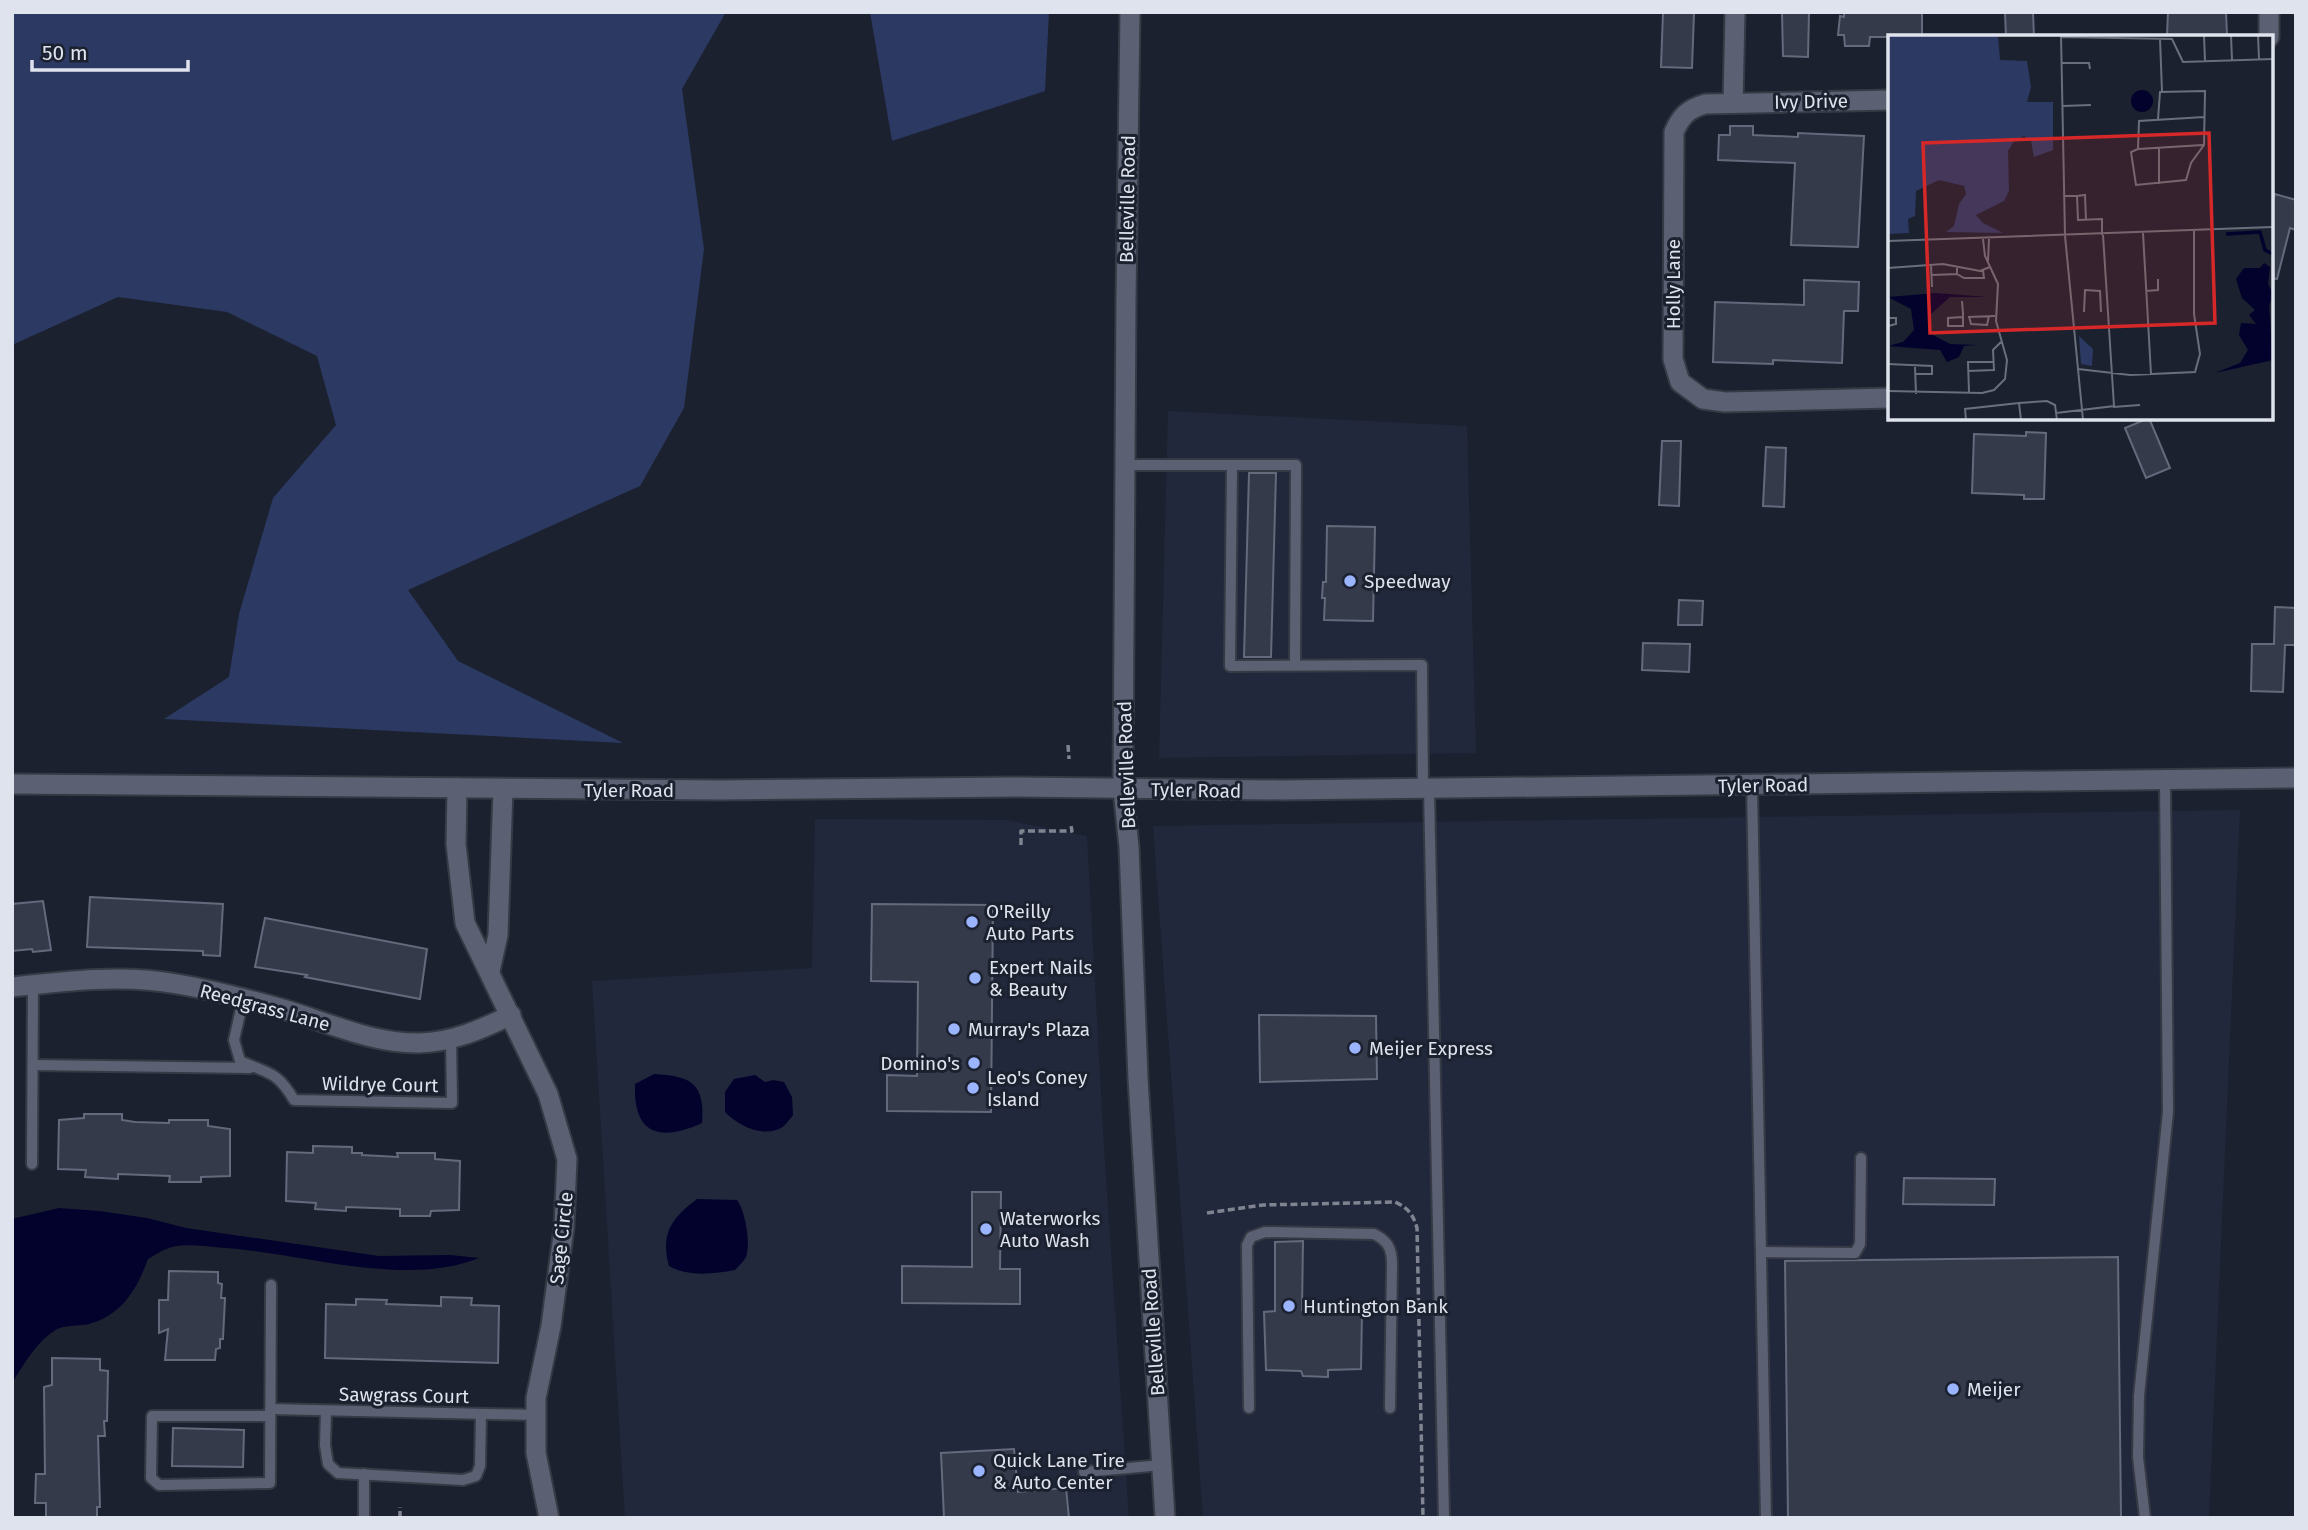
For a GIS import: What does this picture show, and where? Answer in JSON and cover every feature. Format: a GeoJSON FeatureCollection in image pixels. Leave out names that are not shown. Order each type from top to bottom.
{"type":"FeatureCollection","features":[{"type":"Feature","properties":{"kind":"street","name":"Belleville Road"},"geometry":{"type":"LineString","coordinates":[[1130,12],[1123,789],[1129,846],[1138,1079],[1165,1518]]}},
{"type":"Feature","properties":{"kind":"street"},"geometry":{"type":"LineString","coordinates":[[1733,103],[1735,12]]}},
{"type":"Feature","properties":{"kind":"street"},"geometry":{"type":"LineString","coordinates":[[2269,12],[2269,35]]}},
{"type":"Feature","properties":{"kind":"street","name":"Ivy Drive"},"geometry":{"type":"LineString","coordinates":[[1733,103],[1888,100]]}},
{"type":"Feature","properties":{"kind":"street","name":"Holly Lane"},"geometry":{"type":"LineString","coordinates":[[1733,103],[1693,107],[1680,118],[1674,132],[1672,359],[1680,382],[1703,399],[1726,402],[1888,398]]}},
{"type":"Feature","properties":{"kind":"street","name":"Tyler Road"},"geometry":{"type":"LineString","coordinates":[[12,784],[503,789],[1426,789],[2296,778]]}},
{"type":"Feature","properties":{"kind":"street","name":"Sage Circle"},"geometry":{"type":"LineString","coordinates":[[457,788],[457,844],[465,923],[548,1094],[567,1159],[564,1228],[551,1326],[536,1398],[536,1454],[549,1518]]}},
{"type":"Feature","properties":{"kind":"street"},"geometry":{"type":"LineString","coordinates":[[490,971],[498,935],[503,789]]}},
{"type":"Feature","properties":{"kind":"street","name":"Reedgrass Lane"},"geometry":{"type":"LineString","coordinates":[[12,987],[131,979],[176,983],[390,1040],[421,1043],[451,1038],[486,1027],[511,1015]]}},
{"type":"Feature","properties":{"kind":"lane"},"geometry":{"type":"LineString","coordinates":[[1125,465],[1296,465],[1295,665]]}},
{"type":"Feature","properties":{"kind":"lane"},"geometry":{"type":"LineString","coordinates":[[1232,465],[1230,666],[1422,665],[1444,1518]]}},
{"type":"Feature","properties":{"kind":"lane"},"geometry":{"type":"LineString","coordinates":[[2145,1518],[2138,1457],[2139,1396],[2168,1112],[2165,780]]}},
{"type":"Feature","properties":{"kind":"lane"},"geometry":{"type":"LineString","coordinates":[[1752,786],[1766,1518]]}},
{"type":"Feature","properties":{"kind":"lane"},"geometry":{"type":"LineString","coordinates":[[32,1164],[33,985]]}},
{"type":"Feature","properties":{"kind":"lane","name":"Wildrye Court"},"geometry":{"type":"LineString","coordinates":[[243,1000],[234,1040],[240,1061],[276,1075],[294,1100],[452,1103],[451,1038]]}},
{"type":"Feature","properties":{"kind":"lane"},"geometry":{"type":"LineString","coordinates":[[33,1065],[256,1068]]}},
{"type":"Feature","properties":{"kind":"lane"},"geometry":{"type":"LineString","coordinates":[[1761,1252],[1855,1254],[1860,1244],[1861,1158]]}},
{"type":"Feature","properties":{"kind":"lane"},"geometry":{"type":"LineString","coordinates":[[1249,1408],[1247,1245],[1251,1237],[1265,1232],[1374,1234],[1392,1250],[1390,1408]]}},
{"type":"Feature","properties":{"kind":"lane","name":"Sawgrass Court"},"geometry":{"type":"LineString","coordinates":[[271,1285],[270,1413],[270,1483],[159,1485],[151,1478],[152,1416],[270,1413],[326,1410],[536,1415]]}},
{"type":"Feature","properties":{"kind":"lane","name":"Sawgrass Court"},"geometry":{"type":"LineString","coordinates":[[326,1410],[325,1445],[328,1464],[338,1473],[463,1480],[476,1476],[480,1466],[481,1414]]}},
{"type":"Feature","properties":{"kind":"lane"},"geometry":{"type":"LineString","coordinates":[[1084,1472],[1162,1465]]}},
{"type":"Feature","properties":{"kind":"lane"},"geometry":{"type":"LineString","coordinates":[[364,1474],[365,1518]]}},
{"type":"Feature","properties":{"kind":"path"},"geometry":{"type":"LineString","coordinates":[[1068,745],[1069,760]]}},
{"type":"Feature","properties":{"kind":"path"},"geometry":{"type":"LineString","coordinates":[[1021,845],[1021,831],[1072,831],[1072,826]]}},
{"type":"Feature","properties":{"kind":"path"},"geometry":{"type":"LineString","coordinates":[[400,1507],[400,1518]]}},
{"type":"Feature","properties":{"kind":"shaded area"},"geometry":{"type":"Polygon","coordinates":[[[12,12],[726,12],[682,89],[704,249],[684,408],[640,486],[408,590],[458,661],[623,743],[164,719],[229,677],[239,614],[273,498],[336,425],[317,356],[227,312],[118,297],[12,345],[12,12]]]}},
{"type":"Feature","properties":{"kind":"shaded area"},"geometry":{"type":"Polygon","coordinates":[[[870,12],[1049,12],[1045,91],[892,141],[870,12]]]}},
{"type":"Feature","properties":{"kind":"shaded area"},"geometry":{"type":"Polygon","coordinates":[[[1168,411],[1467,426],[1476,753],[1159,758],[1168,411]]]}},
{"type":"Feature","properties":{"kind":"shaded area"},"geometry":{"type":"Polygon","coordinates":[[[2240,810],[2209,1518],[1203,1518],[1153,826],[2240,810]]]}},
{"type":"Feature","properties":{"kind":"shaded area"},"geometry":{"type":"Polygon","coordinates":[[[815,819],[1006,820],[1087,836],[1104,1148],[1129,1518],[625,1518],[592,981],[812,968],[815,819]]]}},
{"type":"Feature","properties":{"kind":"shaded area"},"geometry":{"type":"Polygon","coordinates":[[[654,1074],[678,1077],[693,1084],[701,1099],[702,1123],[674,1132],[652,1130],[644,1124],[636,1101],[635,1084],[654,1074]]]}},
{"type":"Feature","properties":{"kind":"shaded area"},"geometry":{"type":"Polygon","coordinates":[[[755,1075],[765,1082],[784,1082],[792,1097],[793,1115],[781,1128],[766,1132],[750,1129],[725,1112],[725,1092],[734,1079],[755,1075]]]}},
{"type":"Feature","properties":{"kind":"shaded area"},"geometry":{"type":"Polygon","coordinates":[[[697,1199],[737,1200],[740,1205],[748,1244],[745,1259],[735,1270],[693,1273],[669,1266],[666,1244],[670,1227],[697,1199]]]}},
{"type":"Feature","properties":{"kind":"shaded area"},"geometry":{"type":"Polygon","coordinates":[[[59,1208],[147,1218],[186,1228],[379,1256],[450,1255],[479,1258],[450,1266],[419,1270],[387,1269],[255,1251],[184,1245],[172,1247],[148,1259],[139,1281],[127,1299],[111,1314],[89,1324],[57,1329],[50,1334],[32,1353],[12,1383],[12,1219],[59,1208]]]}},
{"type":"Feature","properties":{"kind":"building"},"geometry":{"type":"Polygon","coordinates":[[[1663,12],[1694,13],[1692,68],[1661,67],[1663,12]]]}},
{"type":"Feature","properties":{"kind":"building"},"geometry":{"type":"Polygon","coordinates":[[[1782,12],[1809,12],[1808,57],[1783,56],[1782,12]]]}},
{"type":"Feature","properties":{"kind":"building"},"geometry":{"type":"Polygon","coordinates":[[[1844,12],[1922,12],[1922,35],[1870,37],[1869,46],[1845,46],[1844,35],[1838,35],[1840,16],[1844,17],[1844,12]]]}},
{"type":"Feature","properties":{"kind":"building"},"geometry":{"type":"Polygon","coordinates":[[[2005,12],[2033,12],[2034,35],[2006,35],[2005,12]]]}},
{"type":"Feature","properties":{"kind":"building"},"geometry":{"type":"Polygon","coordinates":[[[2168,12],[2226,12],[2227,35],[2167,35],[2168,12]]]}},
{"type":"Feature","properties":{"kind":"building"},"geometry":{"type":"Polygon","coordinates":[[[1730,126],[1753,126],[1753,135],[1798,137],[1798,133],[1864,136],[1858,247],[1791,245],[1795,163],[1718,160],[1719,135],[1730,135],[1730,126]]]}},
{"type":"Feature","properties":{"kind":"building"},"geometry":{"type":"Polygon","coordinates":[[[2275,194],[2296,200],[2296,230],[2290,228],[2277,279],[2273,278],[2275,194]]]}},
{"type":"Feature","properties":{"kind":"building"},"geometry":{"type":"Polygon","coordinates":[[[1804,280],[1859,282],[1858,311],[1844,311],[1842,363],[1773,360],[1773,364],[1713,362],[1715,302],[1804,305],[1804,280]]]}},
{"type":"Feature","properties":{"kind":"building"},"geometry":{"type":"Polygon","coordinates":[[[2150,420],[2170,468],[2146,478],[2125,428],[2150,420]]]}},
{"type":"Feature","properties":{"kind":"building"},"geometry":{"type":"Polygon","coordinates":[[[2026,432],[2046,433],[2044,499],[2024,499],[2024,495],[1972,493],[1974,434],[2026,436],[2026,432]]]}},
{"type":"Feature","properties":{"kind":"building"},"geometry":{"type":"Polygon","coordinates":[[[1662,441],[1681,441],[1679,506],[1659,505],[1662,441]]]}},
{"type":"Feature","properties":{"kind":"building"},"geometry":{"type":"Polygon","coordinates":[[[1766,447],[1786,448],[1784,507],[1763,506],[1766,447]]]}},
{"type":"Feature","properties":{"kind":"building"},"geometry":{"type":"Polygon","coordinates":[[[1249,473],[1276,473],[1271,657],[1244,657],[1249,473]]]}},
{"type":"Feature","properties":{"kind":"building"},"geometry":{"type":"Polygon","coordinates":[[[1327,526],[1375,527],[1373,621],[1324,620],[1325,598],[1322,598],[1323,582],[1326,582],[1327,526]]]}},
{"type":"Feature","properties":{"kind":"building"},"geometry":{"type":"Polygon","coordinates":[[[1679,600],[1703,601],[1702,625],[1678,625],[1679,600]]]}},
{"type":"Feature","properties":{"kind":"building"},"geometry":{"type":"Polygon","coordinates":[[[2275,607],[2296,608],[2296,645],[2285,645],[2283,692],[2251,691],[2252,644],[2274,644],[2275,607]]]}},
{"type":"Feature","properties":{"kind":"building"},"geometry":{"type":"Polygon","coordinates":[[[1643,643],[1690,644],[1689,672],[1642,670],[1643,643]]]}},
{"type":"Feature","properties":{"kind":"building"},"geometry":{"type":"Polygon","coordinates":[[[90,897],[223,904],[220,956],[203,955],[203,951],[87,947],[90,897]]]}},
{"type":"Feature","properties":{"kind":"building"},"geometry":{"type":"Polygon","coordinates":[[[43,901],[51,950],[12,951],[12,904],[43,901]]]}},
{"type":"Feature","properties":{"kind":"building","name":"Murray's Plaza"},"geometry":{"type":"Polygon","coordinates":[[[872,904],[993,905],[991,1112],[887,1111],[887,1075],[917,1076],[918,982],[871,981],[872,904]]]}},
{"type":"Feature","properties":{"kind":"building"},"geometry":{"type":"Polygon","coordinates":[[[265,918],[427,949],[420,999],[255,967],[265,918]]]}},
{"type":"Feature","properties":{"kind":"building"},"geometry":{"type":"Polygon","coordinates":[[[1259,1015],[1376,1016],[1377,1079],[1260,1082],[1259,1015]]]}},
{"type":"Feature","properties":{"kind":"building"},"geometry":{"type":"Polygon","coordinates":[[[84,1114],[122,1114],[122,1120],[135,1122],[208,1120],[208,1126],[230,1129],[230,1176],[201,1177],[201,1182],[169,1182],[170,1176],[118,1174],[118,1179],[85,1177],[86,1170],[58,1169],[59,1120],[84,1118],[84,1114]]]}},
{"type":"Feature","properties":{"kind":"building"},"geometry":{"type":"Polygon","coordinates":[[[313,1146],[352,1147],[352,1153],[362,1155],[398,1157],[397,1153],[435,1153],[435,1159],[460,1161],[459,1210],[431,1211],[430,1216],[400,1216],[400,1209],[315,1209],[316,1203],[286,1201],[287,1152],[313,1153],[313,1146]]]}},
{"type":"Feature","properties":{"kind":"building"},"geometry":{"type":"Polygon","coordinates":[[[1904,1178],[1995,1179],[1994,1205],[1903,1204],[1904,1178]]]}},
{"type":"Feature","properties":{"kind":"building","name":"Waterworks Auto Wash"},"geometry":{"type":"Polygon","coordinates":[[[972,1192],[1001,1192],[1000,1269],[1020,1269],[1020,1304],[902,1303],[902,1266],[972,1267],[972,1192]]]}},
{"type":"Feature","properties":{"kind":"building","name":"Huntington Bank"},"geometry":{"type":"Polygon","coordinates":[[[1303,1241],[1302,1310],[1362,1310],[1361,1369],[1328,1370],[1328,1377],[1303,1376],[1301,1371],[1266,1370],[1264,1312],[1275,1311],[1275,1242],[1303,1241]]]}},
{"type":"Feature","properties":{"kind":"building","name":"Meijer"},"geometry":{"type":"Polygon","coordinates":[[[2118,1257],[2121,1518],[1788,1518],[1785,1261],[2118,1257]]]}},
{"type":"Feature","properties":{"kind":"building"},"geometry":{"type":"Polygon","coordinates":[[[169,1271],[218,1272],[218,1283],[222,1284],[221,1298],[225,1298],[223,1339],[220,1339],[220,1348],[216,1349],[215,1360],[165,1360],[168,1329],[159,1333],[159,1300],[168,1300],[169,1271]]]}},
{"type":"Feature","properties":{"kind":"building"},"geometry":{"type":"Polygon","coordinates":[[[441,1297],[472,1298],[471,1305],[499,1306],[498,1363],[325,1358],[326,1304],[356,1305],[356,1299],[387,1300],[386,1304],[441,1306],[441,1297]]]}},
{"type":"Feature","properties":{"kind":"building"},"geometry":{"type":"Polygon","coordinates":[[[52,1358],[100,1359],[100,1370],[108,1371],[105,1436],[98,1436],[100,1507],[97,1507],[97,1518],[46,1518],[46,1503],[35,1503],[36,1474],[45,1474],[44,1387],[52,1385],[52,1358]]]}},
{"type":"Feature","properties":{"kind":"building"},"geometry":{"type":"Polygon","coordinates":[[[173,1428],[244,1430],[243,1467],[172,1466],[173,1428]]]}},
{"type":"Feature","properties":{"kind":"building","name":"Quick Lane Tire & Auto Center"},"geometry":{"type":"Polygon","coordinates":[[[1014,1449],[1018,1492],[1066,1488],[1069,1518],[944,1518],[941,1453],[1014,1449]]]}},
{"type":"Feature","properties":{"kind":"place","name":"Speedway"},"geometry":{"type":"Point","coordinates":[1350,581]}},
{"type":"Feature","properties":{"kind":"place","name":"O'Reilly Auto Parts"},"geometry":{"type":"Point","coordinates":[972,922]}},
{"type":"Feature","properties":{"kind":"place","name":"Expert Nails & Beauty"},"geometry":{"type":"Point","coordinates":[975,978]}},
{"type":"Feature","properties":{"kind":"place","name":"Murray's Plaza"},"geometry":{"type":"Point","coordinates":[954,1029]}},
{"type":"Feature","properties":{"kind":"place","name":"Meijer Express"},"geometry":{"type":"Point","coordinates":[1355,1048]}},
{"type":"Feature","properties":{"kind":"place","name":"Domino's"},"geometry":{"type":"Point","coordinates":[974,1063]}},
{"type":"Feature","properties":{"kind":"place","name":"Leo's Coney Island"},"geometry":{"type":"Point","coordinates":[973,1088]}},
{"type":"Feature","properties":{"kind":"place","name":"Waterworks Auto Wash"},"geometry":{"type":"Point","coordinates":[986,1229]}},
{"type":"Feature","properties":{"kind":"place","name":"Huntington Bank"},"geometry":{"type":"Point","coordinates":[1289,1306]}},
{"type":"Feature","properties":{"kind":"place","name":"Meijer"},"geometry":{"type":"Point","coordinates":[1953,1389]}},
{"type":"Feature","properties":{"kind":"place","name":"Quick Lane Tire & Auto Center"},"geometry":{"type":"Point","coordinates":[979,1471]}}]}
